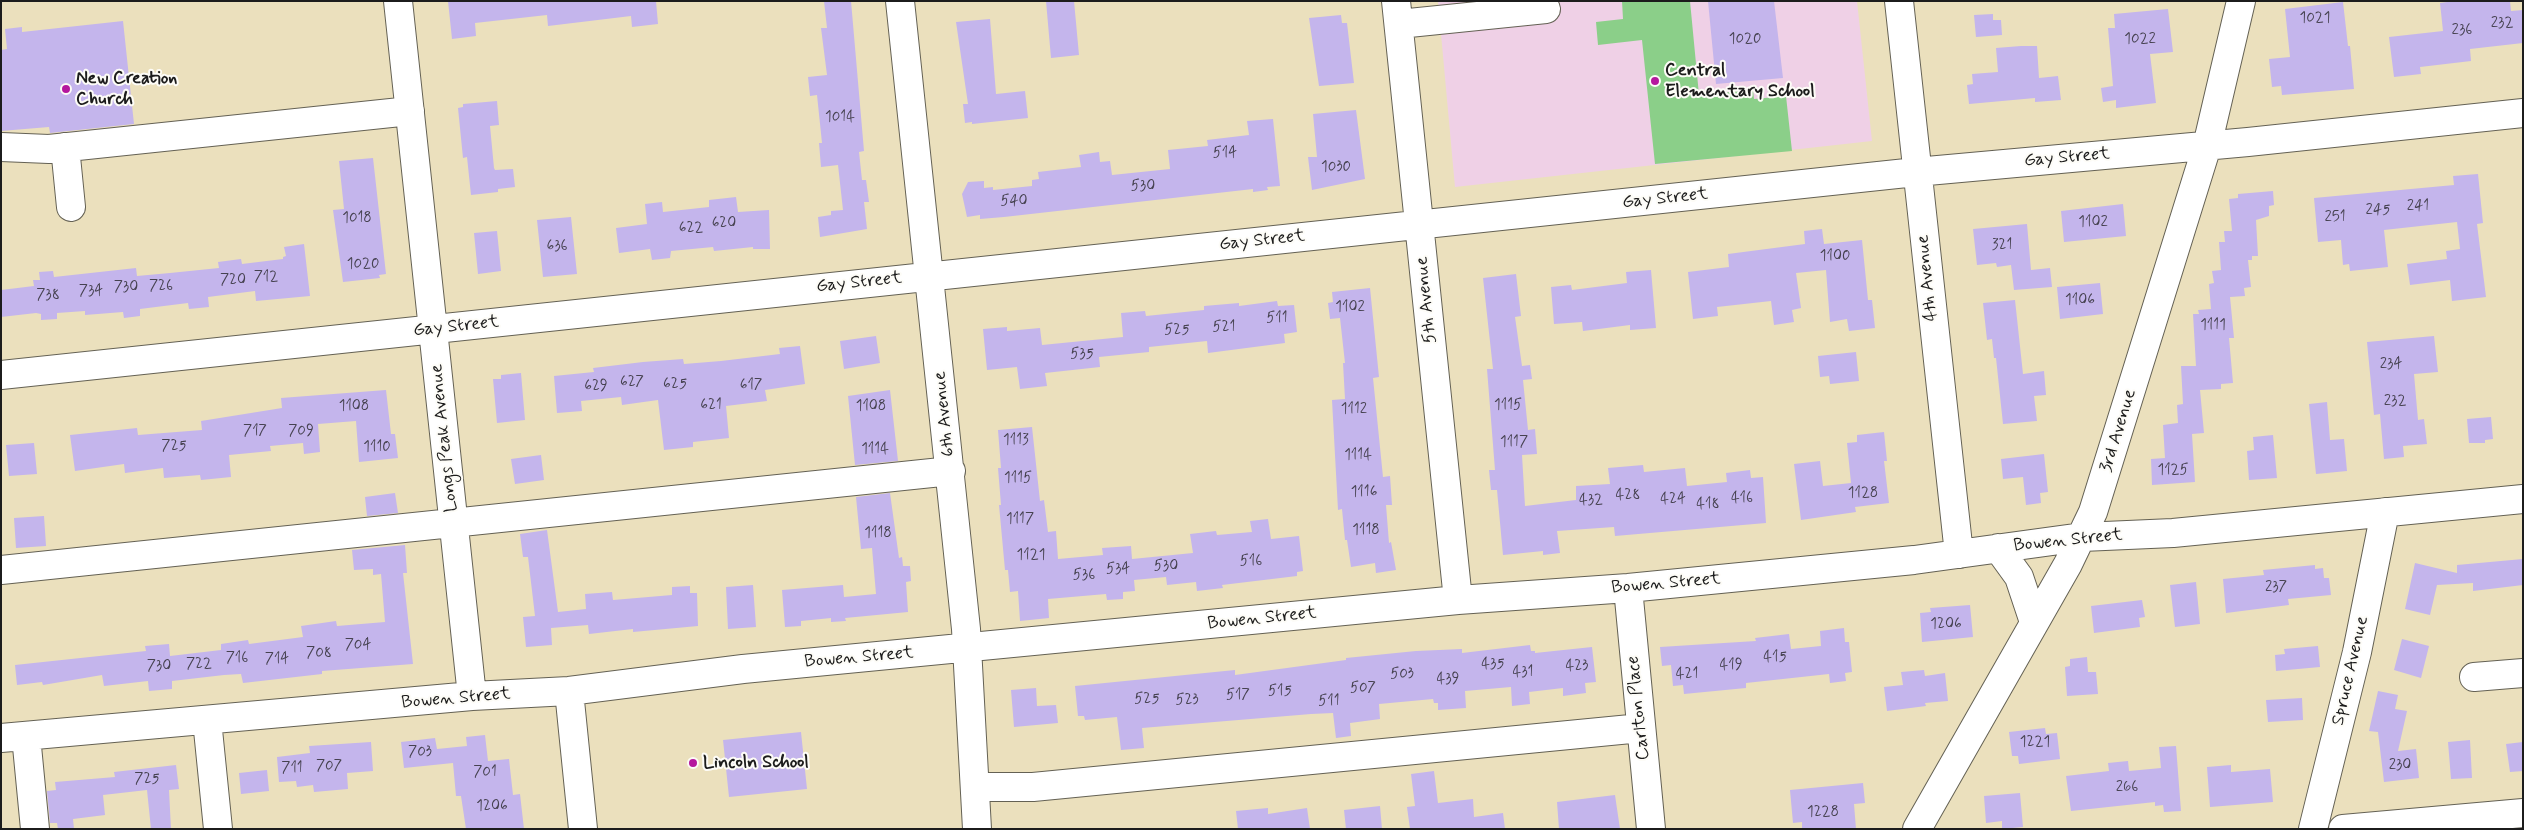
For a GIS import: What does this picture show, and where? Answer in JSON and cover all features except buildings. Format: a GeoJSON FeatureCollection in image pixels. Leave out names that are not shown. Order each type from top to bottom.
{"type":"FeatureCollection","features":[{"type":"Feature","properties":{"kind":"street","name":"Longs Peak Avenue"},"geometry":{"type":"LineString","coordinates":[[398,1],[472,696]]}},
{"type":"Feature","properties":{"kind":"street","name":"6th Avenue"},"geometry":{"type":"LineString","coordinates":[[900,1],[951,471],[968,648],[977,829]]}},
{"type":"Feature","properties":{"kind":"street","name":"4th Avenue"},"geometry":{"type":"LineString","coordinates":[[1899,1],[1916,172],[1959,554]]}},
{"type":"Feature","properties":{"kind":"street","name":"3rd Avenue"},"geometry":{"type":"LineString","coordinates":[[1917,829],[2082,537],[2094,512],[2207,146],[2241,1]]}},
{"type":"Feature","properties":{"kind":"street"},"geometry":{"type":"LineString","coordinates":[[1398,13],[1546,9]]}},
{"type":"Feature","properties":{"kind":"street","name":"5th Avenue"},"geometry":{"type":"LineString","coordinates":[[1398,13],[1458,600]]}},
{"type":"Feature","properties":{"kind":"street"},"geometry":{"type":"LineString","coordinates":[[1,147],[49,149],[410,111]]}},
{"type":"Feature","properties":{"kind":"street","name":"Gay Street"},"geometry":{"type":"LineString","coordinates":[[1,375],[1916,172],[2207,146],[2523,113]]}},
{"type":"Feature","properties":{"kind":"street"},"geometry":{"type":"LineString","coordinates":[[65,147],[71,207]]}},
{"type":"Feature","properties":{"kind":"street"},"geometry":{"type":"LineString","coordinates":[[1,570],[951,471]]}},
{"type":"Feature","properties":{"kind":"street","name":"Bowen Street"},"geometry":{"type":"LineString","coordinates":[[14,737],[472,696],[569,690],[743,668],[1458,600],[1628,588],[1959,554],[2082,537],[2173,533],[2523,499]]}},
{"type":"Feature","properties":{"kind":"street","name":"Spruce Avenue"},"geometry":{"type":"LineString","coordinates":[[2313,829],[2357,652],[2385,512]]}},
{"type":"Feature","properties":{"kind":"street"},"geometry":{"type":"LineString","coordinates":[[1998,548],[2019,577],[2034,622]]}},
{"type":"Feature","properties":{"kind":"street","name":"Carlton Place"},"geometry":{"type":"LineString","coordinates":[[1628,588],[1651,829]]}},
{"type":"Feature","properties":{"kind":"street"},"geometry":{"type":"LineString","coordinates":[[2474,678],[2523,673]]}},
{"type":"Feature","properties":{"kind":"street"},"geometry":{"type":"LineString","coordinates":[[569,690],[583,829]]}},
{"type":"Feature","properties":{"kind":"street"},"geometry":{"type":"LineString","coordinates":[[207,720],[218,829]]}},
{"type":"Feature","properties":{"kind":"street"},"geometry":{"type":"LineString","coordinates":[[974,787],[1033,787],[1641,728]]}},
{"type":"Feature","properties":{"kind":"street"},"geometry":{"type":"LineString","coordinates":[[14,737],[35,829]]}},
{"type":"Feature","properties":{"kind":"street"},"geometry":{"type":"LineString","coordinates":[[2343,829],[2523,813]]}},
{"type":"Feature","properties":{"kind":"shaded area","name":"Central Elementary School"},"geometry":{"type":"Polygon","coordinates":[[[1438,1],[1857,1],[1872,141],[1455,187],[1438,1]]]}},
{"type":"Feature","properties":{"kind":"green space"},"geometry":{"type":"Polygon","coordinates":[[[1622,1],[1690,1],[1699,95],[1753,90],[1754,99],[1786,96],[1792,151],[1655,164],[1642,40],[1598,45],[1596,22],[1623,19],[1622,1]]]}},
{"type":"Feature","properties":{"kind":"place","name":"Central Elementary School"},"geometry":{"type":"Point","coordinates":[1655,81]}},
{"type":"Feature","properties":{"kind":"place","name":"New Creation Church"},"geometry":{"type":"Point","coordinates":[66,89]}},
{"type":"Feature","properties":{"kind":"place","name":"Lincoln School"},"geometry":{"type":"Point","coordinates":[693,763]}}]}
